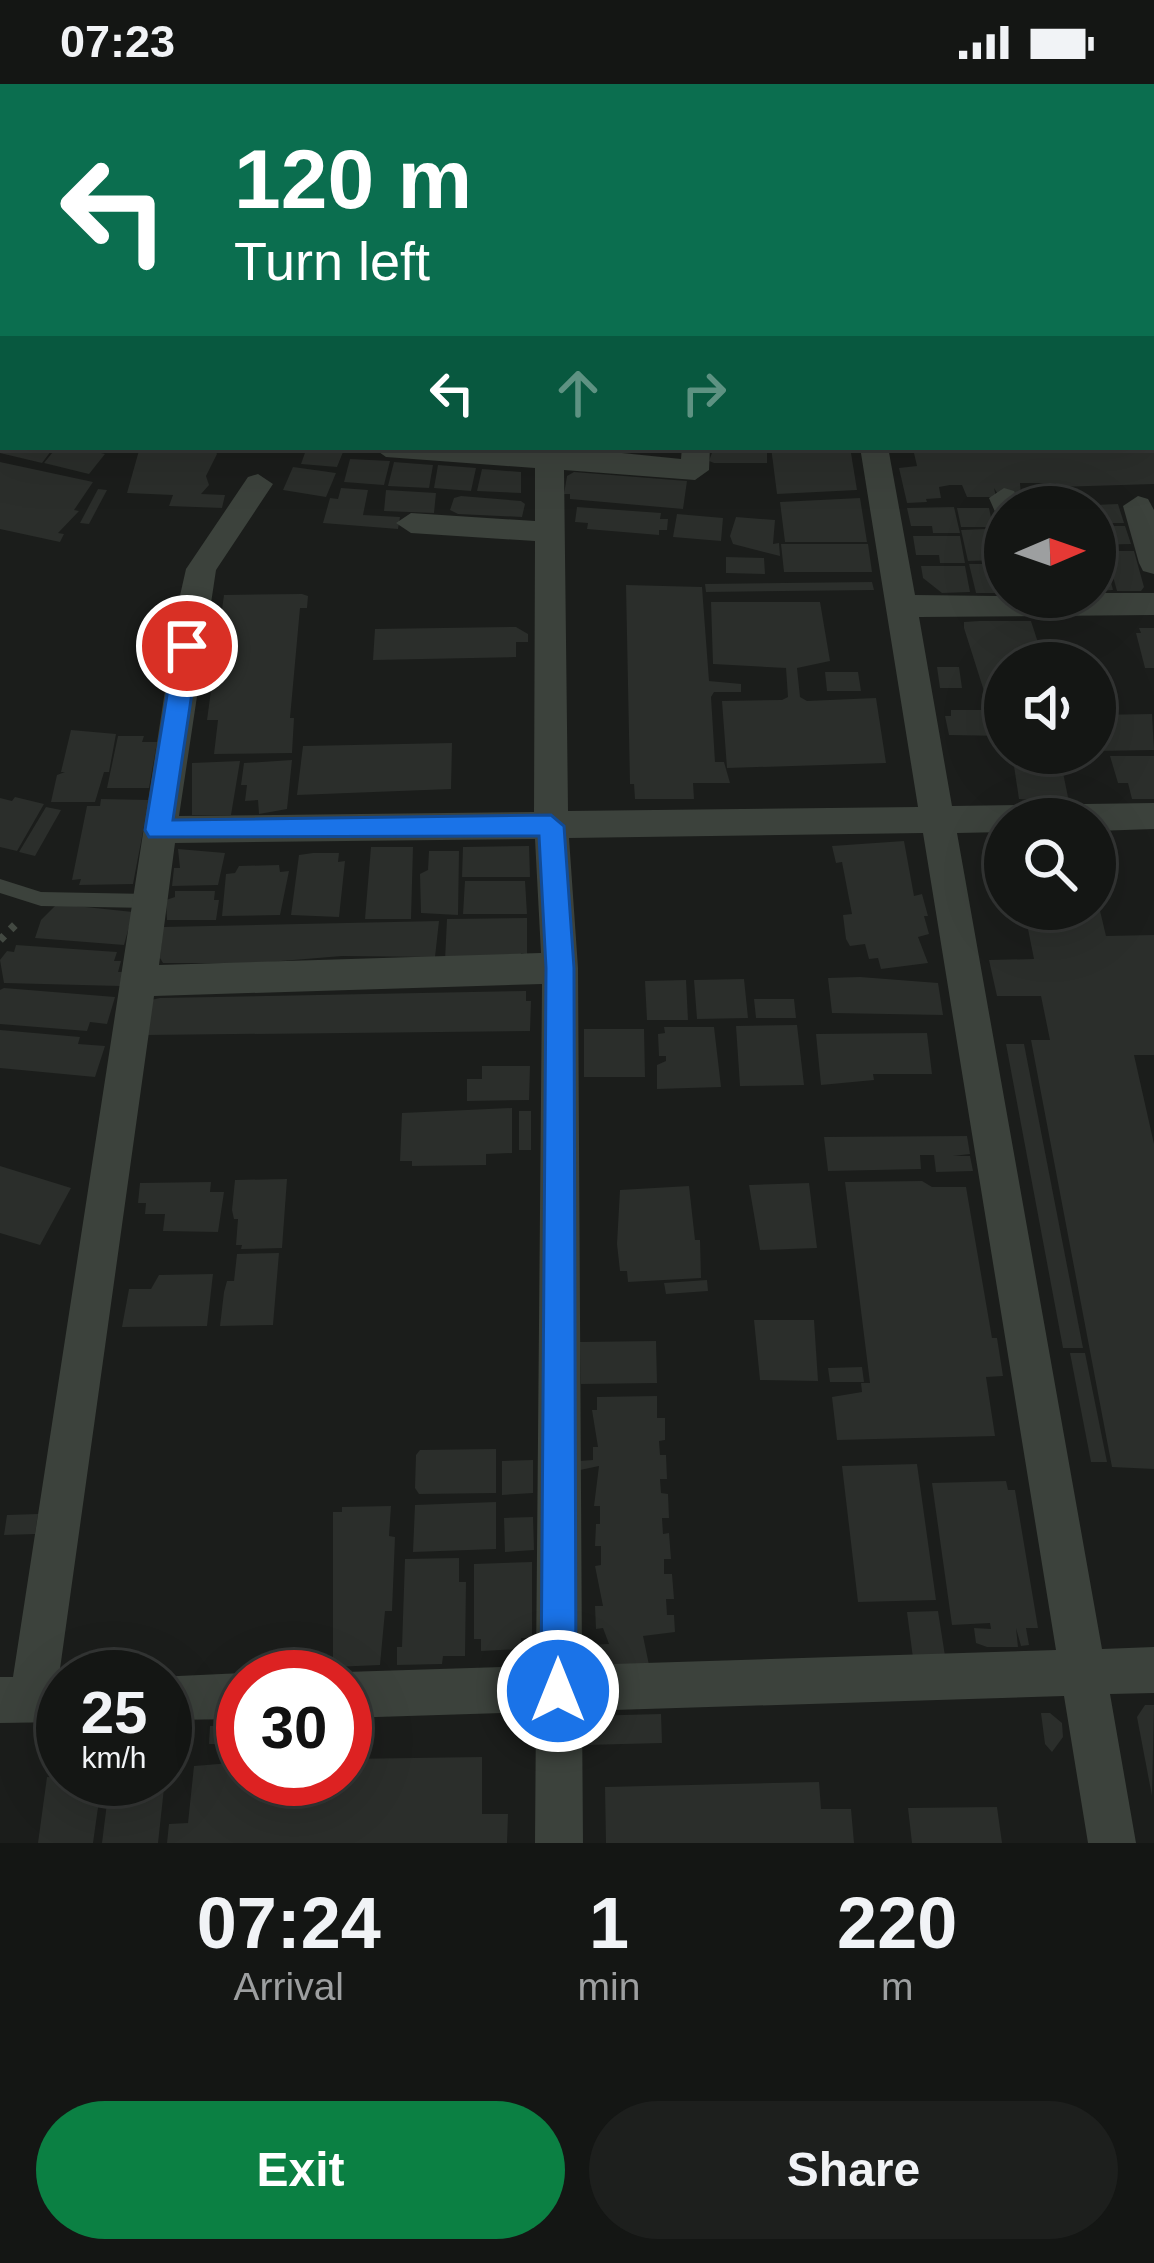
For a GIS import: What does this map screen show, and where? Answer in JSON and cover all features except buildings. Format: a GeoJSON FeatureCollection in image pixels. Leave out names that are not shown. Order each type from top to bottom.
{"type":"FeatureCollection","features":[{"type":"Feature","properties":{"kind":"street"},"geometry":{"type":"LineString","coordinates":[[456,450],[549,454],[695,470],[697,450]]}},
{"type":"Feature","properties":{"kind":"street"},"geometry":{"type":"LineString","coordinates":[[875,450],[1112,1843]]}},
{"type":"Feature","properties":{"kind":"street"},"geometry":{"type":"LineString","coordinates":[[549,454],[551,826],[560,968],[559,1843]]}},
{"type":"Feature","properties":{"kind":"street"},"geometry":{"type":"LineString","coordinates":[[32,1699],[158,830],[201,569],[258,484]]}},
{"type":"Feature","properties":{"kind":"street"},"geometry":{"type":"LineString","coordinates":[[1138,506],[1154,563]]}},
{"type":"Feature","properties":{"kind":"street"},"geometry":{"type":"LineString","coordinates":[[411,523],[551,532]]}},
{"type":"Feature","properties":{"kind":"street"},"geometry":{"type":"LineString","coordinates":[[901,606],[984,603]]}},
{"type":"Feature","properties":{"kind":"street"},"geometry":{"type":"LineString","coordinates":[[1116,603],[1154,604]]}},
{"type":"Feature","properties":{"kind":"street"},"geometry":{"type":"LineString","coordinates":[[1116,817],[1154,816]]}},
{"type":"Feature","properties":{"kind":"street"},"geometry":{"type":"LineString","coordinates":[[158,830],[984,819]]}},
{"type":"Feature","properties":{"kind":"street"},"geometry":{"type":"LineString","coordinates":[[139,981],[560,968]]}},
{"type":"Feature","properties":{"kind":"street"},"geometry":{"type":"LineString","coordinates":[[372,1694],[1154,1670]]}},
{"type":"Feature","properties":{"kind":"lane"},"geometry":{"type":"LineString","coordinates":[[0,886],[41,899],[149,901]]}},
{"type":"Feature","properties":{"kind":"route"},"geometry":{"type":"LineString","coordinates":[[187,646],[158,830],[551,826],[560,968],[558,1691]]}}]}
